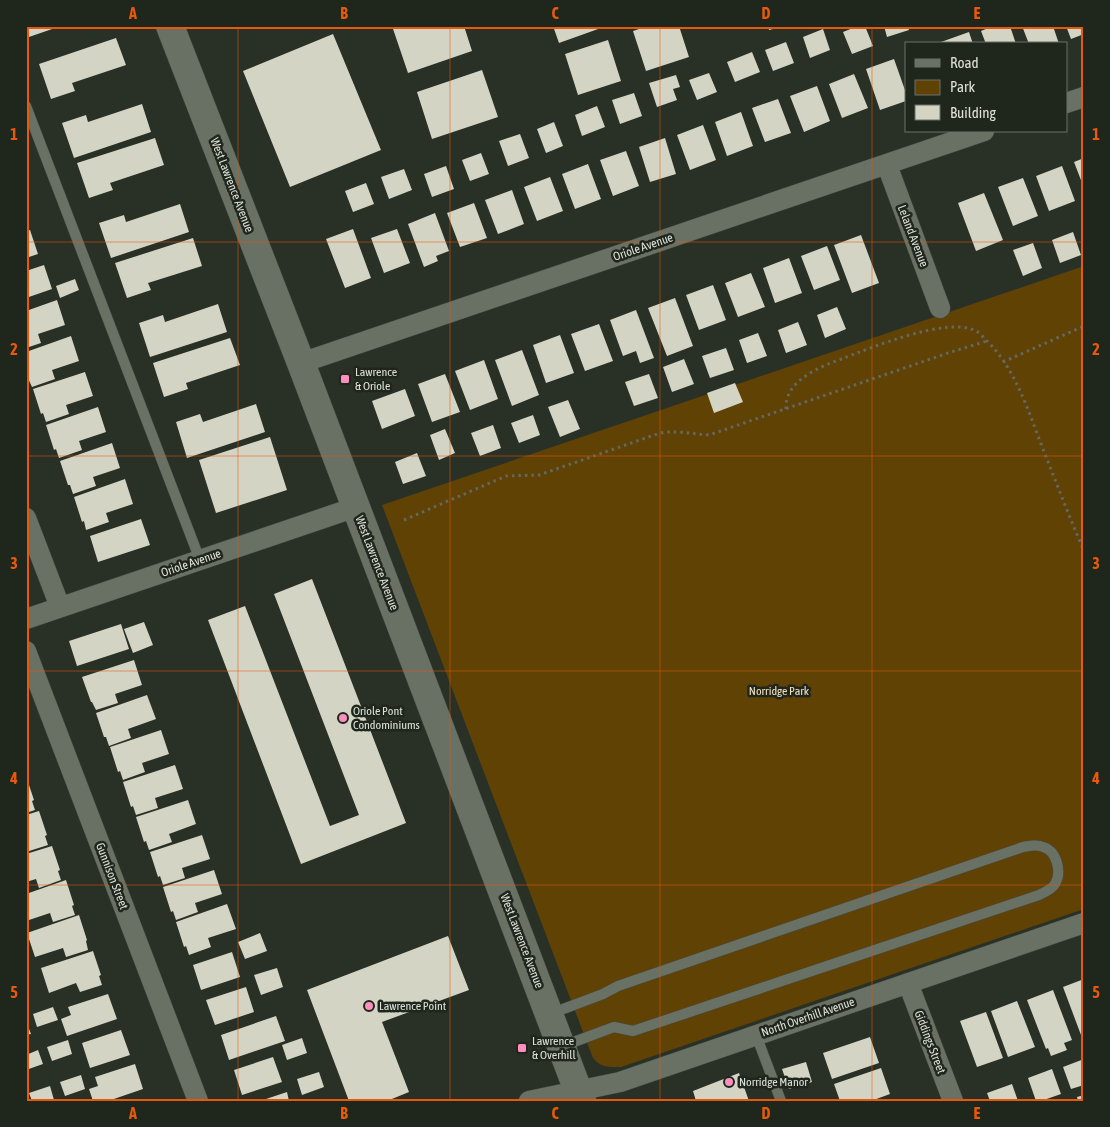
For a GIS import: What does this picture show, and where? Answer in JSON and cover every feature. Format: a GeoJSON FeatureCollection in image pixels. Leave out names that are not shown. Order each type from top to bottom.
{"type":"FeatureCollection","features":[{"type":"Feature","properties":{"kind":"main road","name":"West Lawrence Avenue"},"geometry":{"type":"LineString","coordinates":[[170,26],[301,363],[580,1096]]}},
{"type":"Feature","properties":{"kind":"street"},"geometry":{"type":"LineString","coordinates":[[1068,102],[1084,97]]}},
{"type":"Feature","properties":{"kind":"street","name":"Oriole Avenue"},"geometry":{"type":"LineString","coordinates":[[301,363],[981,132]]}},
{"type":"Feature","properties":{"kind":"street","name":"Leland Avenue"},"geometry":{"type":"LineString","coordinates":[[886,165],[940,308]]}},
{"type":"Feature","properties":{"kind":"street","name":"Oriole Avenue"},"geometry":{"type":"LineString","coordinates":[[26,618],[356,508]]}},
{"type":"Feature","properties":{"kind":"street"},"geometry":{"type":"LineString","coordinates":[[26,518],[60,607]]}},
{"type":"Feature","properties":{"kind":"street","name":"Gunnison Street"},"geometry":{"type":"LineString","coordinates":[[26,651],[198,1101]]}},
{"type":"Feature","properties":{"kind":"street","name":"North Overhill Avenue"},"geometry":{"type":"LineString","coordinates":[[529,1101],[580,1096],[1084,923]]}},
{"type":"Feature","properties":{"kind":"street","name":"Giddings Street"},"geometry":{"type":"LineString","coordinates":[[908,983],[953,1101]]}},
{"type":"Feature","properties":{"kind":"lane"},"geometry":{"type":"LineString","coordinates":[[26,106],[200,560]]}},
{"type":"Feature","properties":{"kind":"lane"},"geometry":{"type":"LineString","coordinates":[[549,1014],[603,994],[618,986],[1023,848],[1043,847],[1051,852],[1057,862],[1059,874],[1056,883],[1049,890],[1039,895],[633,1031],[614,1027],[562,1046]]}},
{"type":"Feature","properties":{"kind":"lane"},"geometry":{"type":"LineString","coordinates":[[756,1035],[781,1101]]}},
{"type":"Feature","properties":{"kind":"path"},"geometry":{"type":"LineString","coordinates":[[1004,362],[1084,326]]}},
{"type":"Feature","properties":{"kind":"path"},"geometry":{"type":"LineString","coordinates":[[786,409],[785,401],[788,394],[800,381],[822,366],[918,332],[960,327],[976,331],[988,341],[1016,382],[1084,551]]}},
{"type":"Feature","properties":{"kind":"path"},"geometry":{"type":"LineString","coordinates":[[404,520],[506,476],[539,475],[660,433],[675,431],[685,434],[709,435],[988,341]]}},
{"type":"Feature","properties":{"kind":"green space","name":"Norridge Park"},"geometry":{"type":"Polygon","coordinates":[[[1084,266],[1084,909],[621,1067],[609,1067],[599,1064],[593,1058],[382,505],[1084,266]]]}},
{"type":"Feature","properties":{"kind":"building"},"geometry":{"type":"Polygon","coordinates":[[[26,26],[58,26],[58,27],[26,38],[26,26]]]}},
{"type":"Feature","properties":{"kind":"building"},"geometry":{"type":"Polygon","coordinates":[[[392,26],[464,26],[472,51],[408,73],[392,26]]]}},
{"type":"Feature","properties":{"kind":"building"},"geometry":{"type":"Polygon","coordinates":[[[553,26],[601,26],[601,28],[559,43],[553,26]]]}},
{"type":"Feature","properties":{"kind":"building"},"geometry":{"type":"Polygon","coordinates":[[[648,26],[679,26],[689,57],[646,71],[633,31],[648,26]]]}},
{"type":"Feature","properties":{"kind":"building"},"geometry":{"type":"Polygon","coordinates":[[[768,26],[781,26],[781,27],[769,30],[768,26]]]}},
{"type":"Feature","properties":{"kind":"building"},"geometry":{"type":"Polygon","coordinates":[[[858,26],[865,26],[873,46],[852,54],[843,32],[858,26]]]}},
{"type":"Feature","properties":{"kind":"building"},"geometry":{"type":"Polygon","coordinates":[[[884,26],[908,26],[909,30],[887,37],[884,26]]]}},
{"type":"Feature","properties":{"kind":"building"},"geometry":{"type":"Polygon","coordinates":[[[993,26],[1010,26],[1015,42],[985,42],[981,31],[993,26]]]}},
{"type":"Feature","properties":{"kind":"building"},"geometry":{"type":"Polygon","coordinates":[[[1022,26],[1053,26],[1058,42],[1028,42],[1022,26]]]}},
{"type":"Feature","properties":{"kind":"building"},"geometry":{"type":"Polygon","coordinates":[[[1066,26],[1084,26],[1084,34],[1071,39],[1066,26]]]}},
{"type":"Feature","properties":{"kind":"building"},"geometry":{"type":"Polygon","coordinates":[[[823,29],[830,50],[810,58],[803,37],[823,29]]]}},
{"type":"Feature","properties":{"kind":"building"},"geometry":{"type":"Polygon","coordinates":[[[969,32],[972,42],[941,42],[969,32]]]}},
{"type":"Feature","properties":{"kind":"building"},"geometry":{"type":"Polygon","coordinates":[[[333,34],[381,150],[290,187],[243,71],[333,34]]]}},
{"type":"Feature","properties":{"kind":"building"},"geometry":{"type":"Polygon","coordinates":[[[116,38],[126,65],[72,83],[75,91],[51,99],[39,64],[116,38]]]}},
{"type":"Feature","properties":{"kind":"building"},"geometry":{"type":"Polygon","coordinates":[[[608,40],[621,81],[578,95],[565,54],[608,40]]]}},
{"type":"Feature","properties":{"kind":"building"},"geometry":{"type":"Polygon","coordinates":[[[786,42],[794,63],[773,71],[765,50],[786,42]]]}},
{"type":"Feature","properties":{"kind":"building"},"geometry":{"type":"Polygon","coordinates":[[[752,52],[760,72],[735,82],[727,62],[752,52]]]}},
{"type":"Feature","properties":{"kind":"building"},"geometry":{"type":"Polygon","coordinates":[[[894,59],[905,90],[905,101],[880,110],[866,69],[894,59]]]}},
{"type":"Feature","properties":{"kind":"building"},"geometry":{"type":"Polygon","coordinates":[[[482,70],[498,117],[432,139],[417,92],[482,70]]]}},
{"type":"Feature","properties":{"kind":"building"},"geometry":{"type":"Polygon","coordinates":[[[709,73],[717,92],[697,100],[689,80],[709,73]]]}},
{"type":"Feature","properties":{"kind":"building"},"geometry":{"type":"Polygon","coordinates":[[[854,74],[868,108],[842,118],[829,84],[854,74]]]}},
{"type":"Feature","properties":{"kind":"building"},"geometry":{"type":"Polygon","coordinates":[[[676,75],[680,87],[673,89],[677,100],[657,107],[649,83],[676,75]]]}},
{"type":"Feature","properties":{"kind":"building"},"geometry":{"type":"Polygon","coordinates":[[[817,86],[830,121],[804,132],[790,96],[817,86]]]}},
{"type":"Feature","properties":{"kind":"building"},"geometry":{"type":"Polygon","coordinates":[[[634,93],[642,116],[620,124],[612,100],[634,93]]]}},
{"type":"Feature","properties":{"kind":"building"},"geometry":{"type":"Polygon","coordinates":[[[778,99],[791,133],[765,142],[752,108],[778,99]]]}},
{"type":"Feature","properties":{"kind":"building"},"geometry":{"type":"Polygon","coordinates":[[[142,104],[151,132],[74,158],[62,123],[86,115],[88,122],[142,104]]]}},
{"type":"Feature","properties":{"kind":"building"},"geometry":{"type":"Polygon","coordinates":[[[597,106],[605,127],[582,136],[575,115],[597,106]]]}},
{"type":"Feature","properties":{"kind":"building"},"geometry":{"type":"Polygon","coordinates":[[[741,112],[753,146],[727,156],[715,122],[741,112]]]}},
{"type":"Feature","properties":{"kind":"building"},"geometry":{"type":"Polygon","coordinates":[[[554,122],[563,146],[546,153],[537,129],[554,122]]]}},
{"type":"Feature","properties":{"kind":"building"},"geometry":{"type":"Polygon","coordinates":[[[703,125],[716,160],[690,170],[677,135],[703,125]]]}},
{"type":"Feature","properties":{"kind":"building"},"geometry":{"type":"Polygon","coordinates":[[[520,134],[529,158],[508,166],[499,141],[520,134]]]}},
{"type":"Feature","properties":{"kind":"building"},"geometry":{"type":"Polygon","coordinates":[[[155,138],[164,165],[110,183],[113,190],[89,198],[77,163],[155,138]]]}},
{"type":"Feature","properties":{"kind":"building"},"geometry":{"type":"Polygon","coordinates":[[[665,138],[676,174],[650,182],[639,147],[665,138]]]}},
{"type":"Feature","properties":{"kind":"building"},"geometry":{"type":"Polygon","coordinates":[[[626,151],[639,186],[613,196],[600,160],[626,151]]]}},
{"type":"Feature","properties":{"kind":"building"},"geometry":{"type":"Polygon","coordinates":[[[481,153],[489,174],[470,181],[462,160],[481,153]]]}},
{"type":"Feature","properties":{"kind":"building"},"geometry":{"type":"Polygon","coordinates":[[[1084,158],[1084,188],[1074,162],[1084,158]]]}},
{"type":"Feature","properties":{"kind":"building"},"geometry":{"type":"Polygon","coordinates":[[[588,164],[601,199],[575,209],[562,174],[588,164]]]}},
{"type":"Feature","properties":{"kind":"building"},"geometry":{"type":"Polygon","coordinates":[[[446,166],[454,189],[432,197],[424,174],[446,166]]]}},
{"type":"Feature","properties":{"kind":"building"},"geometry":{"type":"Polygon","coordinates":[[[1062,166],[1075,201],[1049,211],[1036,176],[1062,166]]]}},
{"type":"Feature","properties":{"kind":"building"},"geometry":{"type":"Polygon","coordinates":[[[404,169],[412,190],[389,199],[381,177],[404,169]]]}},
{"type":"Feature","properties":{"kind":"building"},"geometry":{"type":"Polygon","coordinates":[[[550,177],[563,211],[537,221],[524,187],[550,177]]]}},
{"type":"Feature","properties":{"kind":"building"},"geometry":{"type":"Polygon","coordinates":[[[1023,178],[1038,216],[1013,226],[998,187],[1023,178]]]}},
{"type":"Feature","properties":{"kind":"building"},"geometry":{"type":"Polygon","coordinates":[[[366,183],[374,204],[353,212],[345,191],[366,183]]]}},
{"type":"Feature","properties":{"kind":"building"},"geometry":{"type":"Polygon","coordinates":[[[512,190],[524,224],[498,234],[485,200],[512,190]]]}},
{"type":"Feature","properties":{"kind":"building"},"geometry":{"type":"Polygon","coordinates":[[[984,193],[1003,240],[976,251],[958,203],[984,193]]]}},
{"type":"Feature","properties":{"kind":"building"},"geometry":{"type":"Polygon","coordinates":[[[474,203],[487,238],[460,247],[447,213],[474,203]]]}},
{"type":"Feature","properties":{"kind":"building"},"geometry":{"type":"Polygon","coordinates":[[[180,204],[189,232],[111,258],[99,223],[124,215],[126,222],[180,204]]]}},
{"type":"Feature","properties":{"kind":"building"},"geometry":{"type":"Polygon","coordinates":[[[435,213],[449,251],[436,256],[438,261],[424,267],[408,224],[435,213]]]}},
{"type":"Feature","properties":{"kind":"building"},"geometry":{"type":"Polygon","coordinates":[[[353,229],[371,278],[345,288],[326,239],[353,229]]]}},
{"type":"Feature","properties":{"kind":"building"},"geometry":{"type":"Polygon","coordinates":[[[397,229],[410,263],[384,273],[371,238],[397,229]]]}},
{"type":"Feature","properties":{"kind":"building"},"geometry":{"type":"Polygon","coordinates":[[[30,230],[38,254],[26,258],[26,231],[30,230]]]}},
{"type":"Feature","properties":{"kind":"building"},"geometry":{"type":"Polygon","coordinates":[[[1073,232],[1081,255],[1060,263],[1052,240],[1073,232]]]}},
{"type":"Feature","properties":{"kind":"building"},"geometry":{"type":"Polygon","coordinates":[[[861,235],[879,283],[852,293],[834,245],[861,235]]]}},
{"type":"Feature","properties":{"kind":"building"},"geometry":{"type":"Polygon","coordinates":[[[193,238],[202,266],[148,283],[151,290],[127,298],[115,263],[193,238]]]}},
{"type":"Feature","properties":{"kind":"building"},"geometry":{"type":"Polygon","coordinates":[[[1033,243],[1042,268],[1023,276],[1013,250],[1033,243]]]}},
{"type":"Feature","properties":{"kind":"building"},"geometry":{"type":"Polygon","coordinates":[[[827,246],[840,280],[814,290],[801,256],[827,246]]]}},
{"type":"Feature","properties":{"kind":"building"},"geometry":{"type":"Polygon","coordinates":[[[789,258],[802,293],[775,303],[763,268],[789,258]]]}},
{"type":"Feature","properties":{"kind":"building"},"geometry":{"type":"Polygon","coordinates":[[[44,265],[52,289],[26,298],[26,271],[44,265]]]}},
{"type":"Feature","properties":{"kind":"building"},"geometry":{"type":"Polygon","coordinates":[[[751,273],[765,307],[738,317],[725,283],[751,273]]]}},
{"type":"Feature","properties":{"kind":"building"},"geometry":{"type":"Polygon","coordinates":[[[75,279],[79,290],[60,298],[56,286],[75,279]]]}},
{"type":"Feature","properties":{"kind":"building"},"geometry":{"type":"Polygon","coordinates":[[[713,285],[726,320],[699,330],[686,295],[713,285]]]}},
{"type":"Feature","properties":{"kind":"building"},"geometry":{"type":"Polygon","coordinates":[[[675,298],[693,346],[667,356],[648,308],[675,298]]]}},
{"type":"Feature","properties":{"kind":"building"},"geometry":{"type":"Polygon","coordinates":[[[57,300],[65,325],[38,334],[41,343],[26,348],[26,311],[57,300]]]}},
{"type":"Feature","properties":{"kind":"building"},"geometry":{"type":"Polygon","coordinates":[[[218,304],[227,332],[150,357],[139,323],[163,315],[165,322],[218,304]]]}},
{"type":"Feature","properties":{"kind":"building"},"geometry":{"type":"Polygon","coordinates":[[[837,307],[846,329],[825,338],[817,315],[837,307]]]}},
{"type":"Feature","properties":{"kind":"building"},"geometry":{"type":"Polygon","coordinates":[[[636,310],[654,358],[640,363],[636,351],[623,356],[610,320],[636,310]]]}},
{"type":"Feature","properties":{"kind":"building"},"geometry":{"type":"Polygon","coordinates":[[[798,322],[807,345],[786,353],[778,330],[798,322]]]}},
{"type":"Feature","properties":{"kind":"building"},"geometry":{"type":"Polygon","coordinates":[[[599,324],[613,361],[585,371],[571,334],[599,324]]]}},
{"type":"Feature","properties":{"kind":"building"},"geometry":{"type":"Polygon","coordinates":[[[758,333],[767,356],[747,363],[739,340],[758,333]]]}},
{"type":"Feature","properties":{"kind":"building"},"geometry":{"type":"Polygon","coordinates":[[[560,335],[574,373],[546,383],[533,345],[560,335]]]}},
{"type":"Feature","properties":{"kind":"building"},"geometry":{"type":"Polygon","coordinates":[[[71,336],[79,361],[52,370],[55,379],[32,387],[26,374],[26,352],[71,336]]]}},
{"type":"Feature","properties":{"kind":"building"},"geometry":{"type":"Polygon","coordinates":[[[230,338],[240,365],[186,383],[188,389],[164,397],[153,363],[230,338]]]}},
{"type":"Feature","properties":{"kind":"building"},"geometry":{"type":"Polygon","coordinates":[[[726,348],[734,370],[710,378],[702,356],[726,348]]]}},
{"type":"Feature","properties":{"kind":"building"},"geometry":{"type":"Polygon","coordinates":[[[522,350],[539,395],[512,406],[495,360],[522,350]]]}},
{"type":"Feature","properties":{"kind":"building"},"geometry":{"type":"Polygon","coordinates":[[[684,359],[694,384],[672,392],[663,367],[684,359]]]}},
{"type":"Feature","properties":{"kind":"building"},"geometry":{"type":"Polygon","coordinates":[[[484,360],[498,399],[470,410],[455,371],[484,360]]]}},
{"type":"Feature","properties":{"kind":"building"},"geometry":{"type":"Polygon","coordinates":[[[85,372],[93,396],[66,405],[69,414],[46,422],[43,413],[41,414],[33,389],[85,372]]]}},
{"type":"Feature","properties":{"kind":"building"},"geometry":{"type":"Polygon","coordinates":[[[445,374],[460,412],[432,422],[418,384],[445,374]]]}},
{"type":"Feature","properties":{"kind":"building"},"geometry":{"type":"Polygon","coordinates":[[[649,374],[658,398],[634,406],[625,382],[649,374]]]}},
{"type":"Feature","properties":{"kind":"building"},"geometry":{"type":"Polygon","coordinates":[[[735,383],[743,402],[714,413],[707,393],[735,383]]]}},
{"type":"Feature","properties":{"kind":"building"},"geometry":{"type":"Polygon","coordinates":[[[405,389],[415,416],[382,429],[372,401],[405,389]]]}},
{"type":"Feature","properties":{"kind":"building"},"geometry":{"type":"Polygon","coordinates":[[[568,400],[580,429],[560,437],[548,407],[568,400]]]}},
{"type":"Feature","properties":{"kind":"building"},"geometry":{"type":"Polygon","coordinates":[[[256,404],[265,432],[187,458],[176,422],[200,414],[203,422],[256,404]]]}},
{"type":"Feature","properties":{"kind":"building"},"geometry":{"type":"Polygon","coordinates":[[[98,407],[106,432],[79,441],[82,450],[59,458],[56,449],[54,450],[46,425],[98,407]]]}},
{"type":"Feature","properties":{"kind":"building"},"geometry":{"type":"Polygon","coordinates":[[[533,415],[540,435],[519,443],[511,423],[533,415]]]}},
{"type":"Feature","properties":{"kind":"building"},"geometry":{"type":"Polygon","coordinates":[[[493,425],[501,448],[480,456],[471,433],[493,425]]]}},
{"type":"Feature","properties":{"kind":"building"},"geometry":{"type":"Polygon","coordinates":[[[445,429],[455,453],[439,460],[430,435],[445,429]]]}},
{"type":"Feature","properties":{"kind":"building"},"geometry":{"type":"Polygon","coordinates":[[[270,437],[287,490],[216,513],[199,460],[270,437]]]}},
{"type":"Feature","properties":{"kind":"building"},"geometry":{"type":"Polygon","coordinates":[[[112,443],[120,468],[93,477],[96,486],[73,494],[60,461],[112,443]]]}},
{"type":"Feature","properties":{"kind":"building"},"geometry":{"type":"Polygon","coordinates":[[[417,453],[426,476],[403,484],[395,462],[417,453]]]}},
{"type":"Feature","properties":{"kind":"building"},"geometry":{"type":"Polygon","coordinates":[[[125,479],[133,504],[106,513],[109,522],[86,530],[74,497],[125,479]]]}},
{"type":"Feature","properties":{"kind":"building"},"geometry":{"type":"Polygon","coordinates":[[[141,519],[150,545],[98,562],[90,536],[141,519]]]}},
{"type":"Feature","properties":{"kind":"building","name":"Oriole Pont Condominiums"},"geometry":{"type":"Polygon","coordinates":[[[312,579],[406,823],[301,864],[208,620],[245,606],[330,826],[359,815],[274,594],[312,579]]]}},
{"type":"Feature","properties":{"kind":"building"},"geometry":{"type":"Polygon","coordinates":[[[144,622],[153,645],[133,653],[124,629],[144,622]]]}},
{"type":"Feature","properties":{"kind":"building"},"geometry":{"type":"Polygon","coordinates":[[[121,624],[129,649],[77,666],[69,641],[121,624]]]}},
{"type":"Feature","properties":{"kind":"building"},"geometry":{"type":"Polygon","coordinates":[[[134,660],[142,685],[115,694],[118,703],[96,710],[82,677],[134,660]]]}},
{"type":"Feature","properties":{"kind":"building"},"geometry":{"type":"Polygon","coordinates":[[[147,695],[156,719],[128,729],[131,738],[109,746],[96,713],[147,695]]]}},
{"type":"Feature","properties":{"kind":"building"},"geometry":{"type":"Polygon","coordinates":[[[161,730],[169,754],[142,763],[145,772],[123,780],[120,771],[118,772],[110,747],[161,730]]]}},
{"type":"Feature","properties":{"kind":"building"},"geometry":{"type":"Polygon","coordinates":[[[175,765],[183,789],[155,798],[158,808],[136,815],[133,806],[131,807],[123,782],[175,765]]]}},
{"type":"Feature","properties":{"kind":"building"},"geometry":{"type":"Polygon","coordinates":[[[27,779],[34,800],[32,801],[35,810],[26,813],[27,779]]]}},
{"type":"Feature","properties":{"kind":"building"},"geometry":{"type":"Polygon","coordinates":[[[188,800],[196,824],[169,834],[172,842],[149,850],[146,841],[144,842],[136,817],[188,800]]]}},
{"type":"Feature","properties":{"kind":"building"},"geometry":{"type":"Polygon","coordinates":[[[39,811],[47,835],[45,836],[48,845],[26,852],[26,815],[39,811]]]}},
{"type":"Feature","properties":{"kind":"building"},"geometry":{"type":"Polygon","coordinates":[[[202,835],[210,859],[182,868],[185,878],[163,885],[160,876],[158,877],[150,852],[202,835]]]}},
{"type":"Feature","properties":{"kind":"building"},"geometry":{"type":"Polygon","coordinates":[[[52,846],[60,870],[58,871],[61,880],[39,888],[36,879],[26,882],[26,854],[52,846]]]}},
{"type":"Feature","properties":{"kind":"building"},"geometry":{"type":"Polygon","coordinates":[[[214,870],[222,894],[195,903],[198,912],[176,920],[173,911],[171,912],[163,887],[214,870]]]}},
{"type":"Feature","properties":{"kind":"building"},"geometry":{"type":"Polygon","coordinates":[[[66,880],[74,905],[72,906],[75,915],[53,922],[50,913],[26,921],[26,894],[66,880]]]}},
{"type":"Feature","properties":{"kind":"building"},"geometry":{"type":"Polygon","coordinates":[[[227,904],[236,929],[208,938],[211,947],[189,955],[186,946],[184,947],[176,922],[227,904]]]}},
{"type":"Feature","properties":{"kind":"building"},"geometry":{"type":"Polygon","coordinates":[[[79,915],[87,940],[88,950],[66,957],[63,948],[35,957],[27,933],[79,915]]]}},
{"type":"Feature","properties":{"kind":"building"},"geometry":{"type":"Polygon","coordinates":[[[260,933],[267,951],[245,959],[238,942],[260,933]]]}},
{"type":"Feature","properties":{"kind":"building","name":"Lawrence Point"},"geometry":{"type":"Polygon","coordinates":[[[448,936],[469,990],[382,1022],[409,1092],[387,1101],[349,1101],[307,990],[448,936]]]}},
{"type":"Feature","properties":{"kind":"building"},"geometry":{"type":"Polygon","coordinates":[[[93,951],[101,975],[99,976],[102,985],[80,992],[76,983],[49,993],[41,968],[93,951]]]}},
{"type":"Feature","properties":{"kind":"building"},"geometry":{"type":"Polygon","coordinates":[[[232,952],[240,977],[201,990],[193,965],[232,952]]]}},
{"type":"Feature","properties":{"kind":"building"},"geometry":{"type":"Polygon","coordinates":[[[277,968],[283,987],[261,995],[254,975],[277,968]]]}},
{"type":"Feature","properties":{"kind":"building"},"geometry":{"type":"Polygon","coordinates":[[[1084,979],[1084,1043],[1063,987],[1084,979]]]}},
{"type":"Feature","properties":{"kind":"building"},"geometry":{"type":"Polygon","coordinates":[[[246,987],[254,1012],[215,1025],[206,1000],[246,987]]]}},
{"type":"Feature","properties":{"kind":"building"},"geometry":{"type":"Polygon","coordinates":[[[1053,990],[1072,1040],[1064,1043],[1067,1050],[1051,1056],[1048,1048],[1046,1049],[1027,1000],[1053,990]]]}},
{"type":"Feature","properties":{"kind":"building"},"geometry":{"type":"Polygon","coordinates":[[[108,994],[117,1019],[67,1036],[61,1019],[71,1015],[68,1007],[108,994]]]}},
{"type":"Feature","properties":{"kind":"building"},"geometry":{"type":"Polygon","coordinates":[[[1017,1001],[1035,1047],[1008,1057],[991,1011],[1017,1001]]]}},
{"type":"Feature","properties":{"kind":"building"},"geometry":{"type":"Polygon","coordinates":[[[53,1007],[58,1020],[37,1027],[33,1014],[53,1007]]]}},
{"type":"Feature","properties":{"kind":"building"},"geometry":{"type":"Polygon","coordinates":[[[986,1012],[1003,1058],[977,1067],[960,1021],[986,1012]]]}},
{"type":"Feature","properties":{"kind":"building"},"geometry":{"type":"Polygon","coordinates":[[[276,1016],[285,1041],[229,1060],[221,1035],[276,1016]]]}},
{"type":"Feature","properties":{"kind":"building"},"geometry":{"type":"Polygon","coordinates":[[[26,1021],[31,1034],[26,1035],[26,1021]]]}},
{"type":"Feature","properties":{"kind":"building"},"geometry":{"type":"Polygon","coordinates":[[[121,1030],[130,1055],[90,1068],[82,1043],[121,1030]]]}},
{"type":"Feature","properties":{"kind":"building"},"geometry":{"type":"Polygon","coordinates":[[[870,1037],[879,1063],[832,1079],[823,1053],[870,1037]]]}},
{"type":"Feature","properties":{"kind":"building"},"geometry":{"type":"Polygon","coordinates":[[[302,1038],[307,1053],[287,1060],[282,1045],[302,1038]]]}},
{"type":"Feature","properties":{"kind":"building"},"geometry":{"type":"Polygon","coordinates":[[[68,1040],[72,1054],[52,1061],[47,1047],[68,1040]]]}},
{"type":"Feature","properties":{"kind":"building"},"geometry":{"type":"Polygon","coordinates":[[[38,1050],[43,1064],[26,1070],[26,1055],[38,1050]]]}},
{"type":"Feature","properties":{"kind":"building"},"geometry":{"type":"Polygon","coordinates":[[[273,1057],[282,1082],[242,1095],[234,1070],[273,1057]]]}},
{"type":"Feature","properties":{"kind":"building"},"geometry":{"type":"Polygon","coordinates":[[[1084,1059],[1084,1085],[1071,1089],[1063,1067],[1084,1059]]]}},
{"type":"Feature","properties":{"kind":"building"},"geometry":{"type":"Polygon","coordinates":[[[806,1062],[812,1082],[789,1089],[782,1069],[806,1062]]]}},
{"type":"Feature","properties":{"kind":"building"},"geometry":{"type":"Polygon","coordinates":[[[135,1064],[143,1089],[108,1101],[93,1101],[89,1089],[98,1086],[95,1077],[135,1064]]]}},
{"type":"Feature","properties":{"kind":"building"},"geometry":{"type":"Polygon","coordinates":[[[881,1068],[890,1094],[871,1101],[840,1101],[834,1084],[881,1068]]]}},
{"type":"Feature","properties":{"kind":"building"},"geometry":{"type":"Polygon","coordinates":[[[1052,1069],[1061,1094],[1036,1101],[1028,1078],[1052,1069]]]}},
{"type":"Feature","properties":{"kind":"building"},"geometry":{"type":"Polygon","coordinates":[[[319,1072],[324,1087],[302,1095],[297,1079],[319,1072]]]}},
{"type":"Feature","properties":{"kind":"building","name":"Norridge Manor"},"geometry":{"type":"Polygon","coordinates":[[[739,1073],[749,1101],[696,1101],[693,1091],[739,1073]]]}},
{"type":"Feature","properties":{"kind":"building"},"geometry":{"type":"Polygon","coordinates":[[[81,1075],[85,1089],[65,1096],[60,1082],[81,1075]]]}},
{"type":"Feature","properties":{"kind":"building"},"geometry":{"type":"Polygon","coordinates":[[[1012,1084],[1018,1101],[990,1101],[987,1093],[1012,1084]]]}},
{"type":"Feature","properties":{"kind":"building"},"geometry":{"type":"Polygon","coordinates":[[[50,1086],[54,1100],[32,1101],[29,1093],[50,1086]]]}},
{"type":"Feature","properties":{"kind":"building"},"geometry":{"type":"Polygon","coordinates":[[[287,1092],[289,1101],[263,1101],[263,1100],[287,1092]]]}},
{"type":"Feature","properties":{"kind":"building"},"geometry":{"type":"Polygon","coordinates":[[[1084,1095],[1084,1101],[1078,1101],[1077,1097],[1084,1095]]]}},
{"type":"Feature","properties":{"kind":"place","name":"Lawrence & Oriole"},"geometry":{"type":"Point","coordinates":[345,379]}},
{"type":"Feature","properties":{"kind":"place","name":"Oriole Pont Condominiums"},"geometry":{"type":"Point","coordinates":[343,718]}},
{"type":"Feature","properties":{"kind":"place","name":"Lawrence Point"},"geometry":{"type":"Point","coordinates":[369,1006]}},
{"type":"Feature","properties":{"kind":"place","name":"Lawrence & Overhill"},"geometry":{"type":"Point","coordinates":[522,1048]}},
{"type":"Feature","properties":{"kind":"place","name":"Norridge Manor"},"geometry":{"type":"Point","coordinates":[729,1082]}}]}
